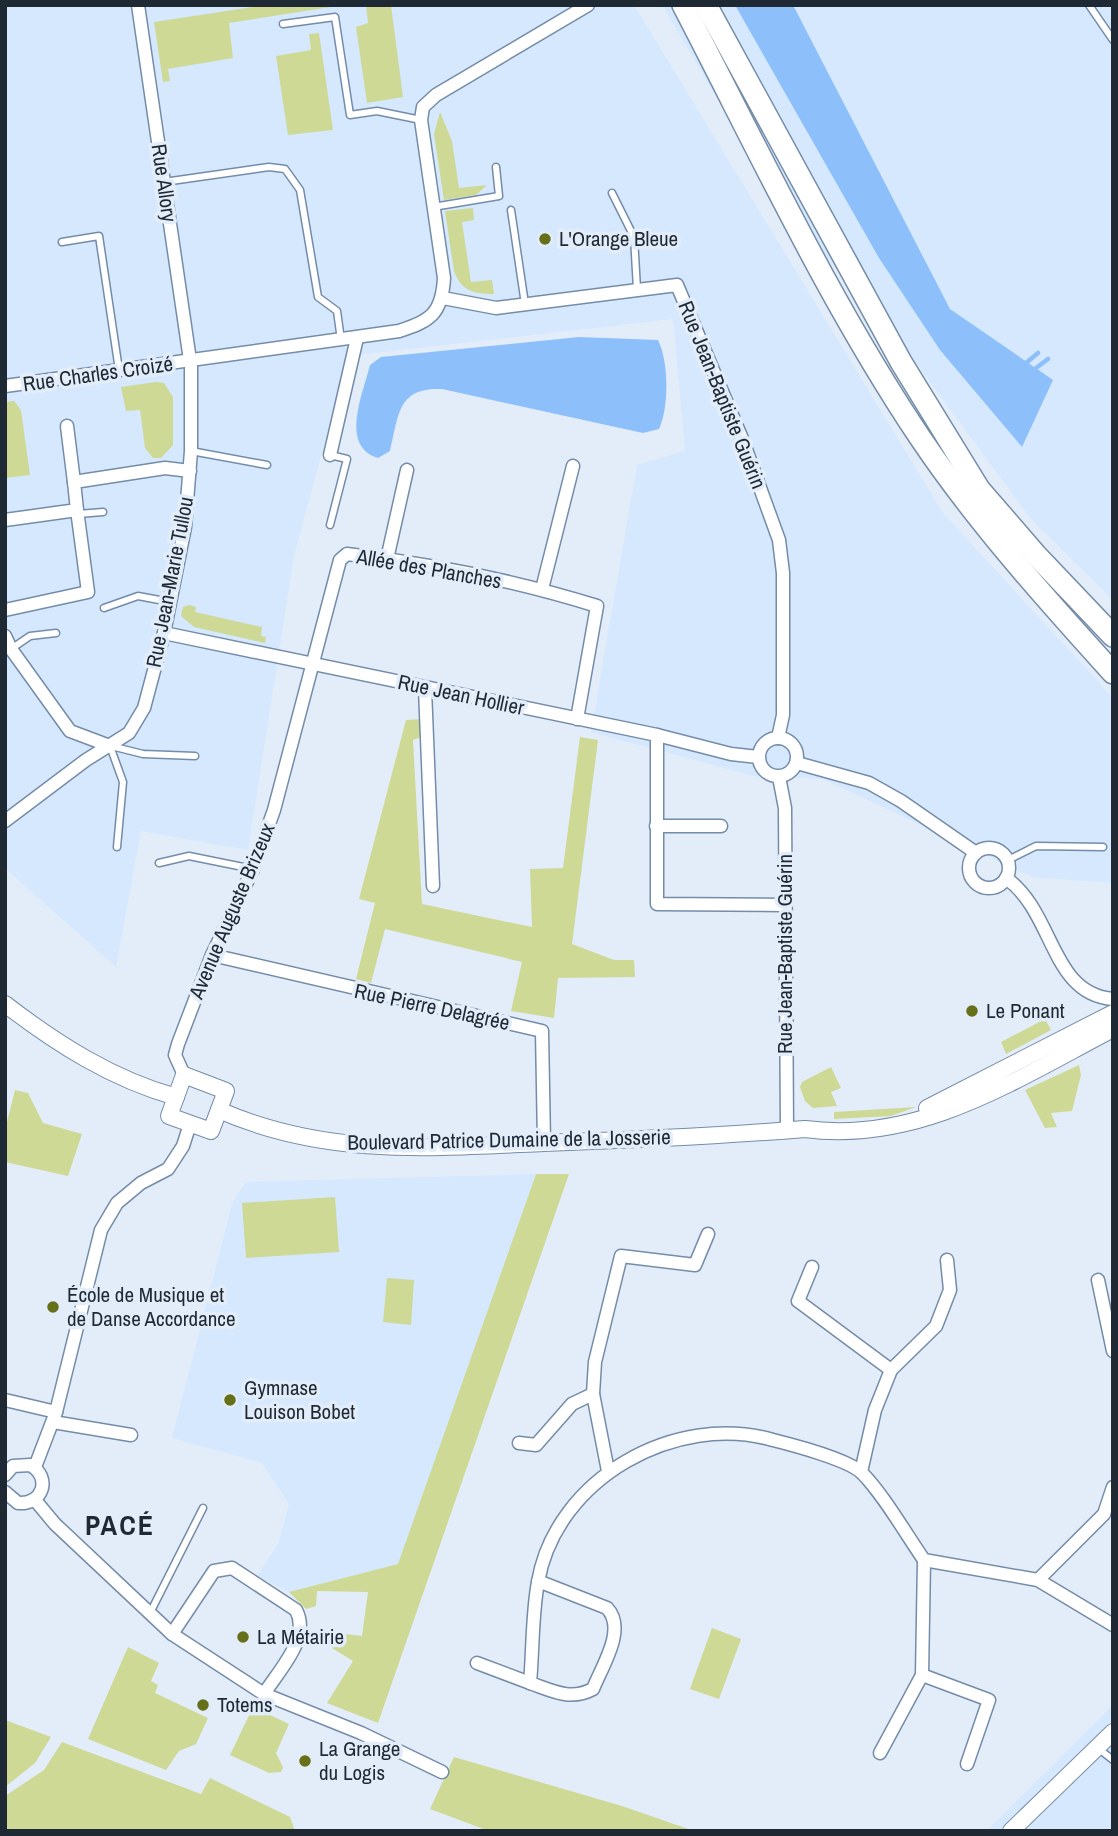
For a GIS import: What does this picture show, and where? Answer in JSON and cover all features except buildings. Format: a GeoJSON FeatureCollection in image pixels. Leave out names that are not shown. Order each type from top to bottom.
{"type":"FeatureCollection","features":[{"type":"Feature","properties":{"kind":"main road"},"geometry":{"type":"LineString","coordinates":[[683,5],[819,269],[920,438],[958,490],[1073,631],[1113,673]]}},
{"type":"Feature","properties":{"kind":"main road"},"geometry":{"type":"LineString","coordinates":[[706,5],[901,362],[979,489],[1113,636]]}},
{"type":"Feature","properties":{"kind":"main road"},"geometry":{"type":"LineString","coordinates":[[1033,581],[1113,654]]}},
{"type":"Feature","properties":{"kind":"main road"},"geometry":{"type":"LineString","coordinates":[[1072,593],[1113,626]]}},
{"type":"Feature","properties":{"kind":"street","name":"Rue Allory"},"geometry":{"type":"LineString","coordinates":[[138,5],[190,361]]}},
{"type":"Feature","properties":{"kind":"street"},"geometry":{"type":"LineString","coordinates":[[443,298],[444,278],[421,120],[423,107],[436,95],[588,5]]}},
{"type":"Feature","properties":{"kind":"street","name":"Rue Jean-Baptiste Guérin"},"geometry":{"type":"LineString","coordinates":[[443,298],[496,307],[677,285],[744,441],[779,540],[783,573],[783,715],[778,738]]}},
{"type":"Feature","properties":{"kind":"street","name":"Rue Charles Croizé"},"geometry":{"type":"LineString","coordinates":[[5,386],[357,338],[421,324],[435,314],[443,298]]}},
{"type":"Feature","properties":{"kind":"street"},"geometry":{"type":"LineString","coordinates":[[330,455],[357,338]]}},
{"type":"Feature","properties":{"kind":"street","name":"Rue Jean-Marie Tullou"},"geometry":{"type":"LineString","coordinates":[[5,821],[129,733],[144,708],[164,633],[185,527],[191,451],[190,361]]}},
{"type":"Feature","properties":{"kind":"street"},"geometry":{"type":"LineString","coordinates":[[5,610],[88,592],[66,426]]}},
{"type":"Feature","properties":{"kind":"street"},"geometry":{"type":"LineString","coordinates":[[542,589],[573,466]]}},
{"type":"Feature","properties":{"kind":"street"},"geometry":{"type":"LineString","coordinates":[[74,482],[165,468],[190,471]]}},
{"type":"Feature","properties":{"kind":"street"},"geometry":{"type":"LineString","coordinates":[[387,559],[407,470]]}},
{"type":"Feature","properties":{"kind":"street"},"geometry":{"type":"LineString","coordinates":[[5,520],[77,512]]}},
{"type":"Feature","properties":{"kind":"street","name":"Allée des Planches"},"geometry":{"type":"LineString","coordinates":[[315,664],[340,560],[347,554],[387,559],[542,589],[597,606],[577,719]]}},
{"type":"Feature","properties":{"kind":"street","name":"Rue Jean Hollier"},"geometry":{"type":"LineString","coordinates":[[164,633],[657,735],[730,754],[758,757]]}},
{"type":"Feature","properties":{"kind":"street"},"geometry":{"type":"LineString","coordinates":[[7,646],[70,731],[110,746]]}},
{"type":"Feature","properties":{"kind":"street","name":"Avenue Auguste Brizeux"},"geometry":{"type":"LineString","coordinates":[[184,1075],[175,1055],[212,955],[253,869],[274,810],[315,664]]}},
{"type":"Feature","properties":{"kind":"street"},"geometry":{"type":"LineString","coordinates":[[425,689],[433,886]]}},
{"type":"Feature","properties":{"kind":"street"},"geometry":{"type":"LineString","coordinates":[[657,735],[657,905],[784,905]]}},
{"type":"Feature","properties":{"kind":"street"},"geometry":{"type":"LineString","coordinates":[[778,738],[794,745],[797,763],[791,773],[779,777],[769,775],[761,768],[758,757],[761,747],[768,740],[778,738]]}},
{"type":"Feature","properties":{"kind":"street"},"geometry":{"type":"LineString","coordinates":[[797,763],[869,783],[901,801],[976,853]]}},
{"type":"Feature","properties":{"kind":"street","name":"Rue Jean-Baptiste Guérin"},"geometry":{"type":"LineString","coordinates":[[779,777],[785,808],[787,1131]]}},
{"type":"Feature","properties":{"kind":"street"},"geometry":{"type":"LineString","coordinates":[[656,826],[721,826]]}},
{"type":"Feature","properties":{"kind":"street"},"geometry":{"type":"LineString","coordinates":[[994,848],[1008,860],[1006,878],[993,888],[975,882],[970,873],[970,862],[976,853],[994,848]]}},
{"type":"Feature","properties":{"kind":"street"},"geometry":{"type":"LineString","coordinates":[[1006,878],[1018,887],[1038,912],[1073,983],[1091,995],[1113,999]]}},
{"type":"Feature","properties":{"kind":"street","name":"Rue Pierre Delagrée"},"geometry":{"type":"LineString","coordinates":[[212,955],[542,1031],[544,1143]]}},
{"type":"Feature","properties":{"kind":"street"},"geometry":{"type":"LineString","coordinates":[[5,1004],[78,1056],[146,1088],[176,1097]]}},
{"type":"Feature","properties":{"kind":"street","name":"Boulevard Patrice Dumaine de la Josserie"},"geometry":{"type":"LineString","coordinates":[[219,1110],[283,1134],[330,1143],[385,1147],[544,1143],[787,1131],[820,1124],[888,1119],[916,1113],[1113,1013]]}},
{"type":"Feature","properties":{"kind":"street","name":"Boulevard Patrice Dumaine de la Josserie"},"geometry":{"type":"LineString","coordinates":[[805,1129],[831,1133],[891,1129],[962,1107],[1113,1029]]}},
{"type":"Feature","properties":{"kind":"street"},"geometry":{"type":"LineString","coordinates":[[184,1075],[226,1091],[211,1131],[169,1116],[184,1075]]}},
{"type":"Feature","properties":{"kind":"street"},"geometry":{"type":"LineString","coordinates":[[35,1500],[43,1484],[35,1467],[54,1417],[101,1230],[117,1203],[141,1183],[168,1169],[183,1146],[190,1124]]}},
{"type":"Feature","properties":{"kind":"street"},"geometry":{"type":"LineString","coordinates":[[608,1471],[593,1394],[595,1363],[621,1255],[695,1265],[708,1234]]}},
{"type":"Feature","properties":{"kind":"street"},"geometry":{"type":"LineString","coordinates":[[861,1472],[875,1410],[891,1370],[936,1326],[950,1290],[947,1260]]}},
{"type":"Feature","properties":{"kind":"street"},"geometry":{"type":"LineString","coordinates":[[812,1267],[799,1301],[891,1370]]}},
{"type":"Feature","properties":{"kind":"street"},"geometry":{"type":"LineString","coordinates":[[1098,1280],[1113,1351]]}},
{"type":"Feature","properties":{"kind":"street"},"geometry":{"type":"LineString","coordinates":[[519,1443],[536,1446],[572,1404],[593,1394]]}},
{"type":"Feature","properties":{"kind":"street"},"geometry":{"type":"LineString","coordinates":[[5,1400],[54,1417],[131,1434]]}},
{"type":"Feature","properties":{"kind":"street"},"geometry":{"type":"LineString","coordinates":[[530,1682],[538,1581],[549,1547],[570,1509],[608,1471],[666,1441],[745,1432],[807,1449],[861,1472],[924,1560],[922,1675],[880,1753]]}},
{"type":"Feature","properties":{"kind":"street"},"geometry":{"type":"LineString","coordinates":[[5,1475],[19,1464],[35,1467]]}},
{"type":"Feature","properties":{"kind":"street"},"geometry":{"type":"LineString","coordinates":[[1038,1580],[1108,1516],[1113,1487]]}},
{"type":"Feature","properties":{"kind":"street"},"geometry":{"type":"LineString","coordinates":[[5,1492],[18,1503],[35,1500]]}},
{"type":"Feature","properties":{"kind":"street"},"geometry":{"type":"LineString","coordinates":[[35,1500],[48,1518],[172,1634],[264,1694],[361,1733],[442,1772]]}},
{"type":"Feature","properties":{"kind":"street"},"geometry":{"type":"LineString","coordinates":[[924,1560],[1038,1580],[1113,1625]]}},
{"type":"Feature","properties":{"kind":"street"},"geometry":{"type":"LineString","coordinates":[[172,1634],[214,1571],[232,1568],[296,1610],[301,1620],[301,1635],[264,1694]]}},
{"type":"Feature","properties":{"kind":"street"},"geometry":{"type":"LineString","coordinates":[[477,1663],[569,1696],[580,1696],[593,1689],[616,1630],[615,1616],[607,1608],[538,1581]]}},
{"type":"Feature","properties":{"kind":"street"},"geometry":{"type":"LineString","coordinates":[[922,1675],[989,1700],[967,1764]]}},
{"type":"Feature","properties":{"kind":"street"},"geometry":{"type":"LineString","coordinates":[[1011,1831],[1113,1732]]}},
{"type":"Feature","properties":{"kind":"lane"},"geometry":{"type":"LineString","coordinates":[[1089,5],[1113,40]]}},
{"type":"Feature","properties":{"kind":"lane"},"geometry":{"type":"LineString","coordinates":[[283,24],[335,17],[350,115],[377,111],[421,120]]}},
{"type":"Feature","properties":{"kind":"lane"},"geometry":{"type":"LineString","coordinates":[[164,182],[269,167],[285,169],[300,190],[318,297],[337,312],[341,340]]}},
{"type":"Feature","properties":{"kind":"lane"},"geometry":{"type":"LineString","coordinates":[[433,207],[499,196],[496,167]]}},
{"type":"Feature","properties":{"kind":"lane"},"geometry":{"type":"LineString","coordinates":[[612,193],[634,237],[637,289]]}},
{"type":"Feature","properties":{"kind":"lane"},"geometry":{"type":"LineString","coordinates":[[511,210],[525,304]]}},
{"type":"Feature","properties":{"kind":"lane"},"geometry":{"type":"LineString","coordinates":[[62,242],[99,236],[119,370]]}},
{"type":"Feature","properties":{"kind":"lane"},"geometry":{"type":"LineString","coordinates":[[191,451],[267,465]]}},
{"type":"Feature","properties":{"kind":"lane"},"geometry":{"type":"LineString","coordinates":[[330,455],[347,459],[330,525]]}},
{"type":"Feature","properties":{"kind":"lane"},"geometry":{"type":"LineString","coordinates":[[77,512],[103,512]]}},
{"type":"Feature","properties":{"kind":"lane"},"geometry":{"type":"LineString","coordinates":[[104,608],[138,596],[170,602]]}},
{"type":"Feature","properties":{"kind":"lane"},"geometry":{"type":"LineString","coordinates":[[7,646],[30,636],[56,633]]}},
{"type":"Feature","properties":{"kind":"lane"},"geometry":{"type":"LineString","coordinates":[[110,746],[143,754],[195,756]]}},
{"type":"Feature","properties":{"kind":"lane"},"geometry":{"type":"LineString","coordinates":[[110,746],[123,782],[117,847]]}},
{"type":"Feature","properties":{"kind":"lane"},"geometry":{"type":"LineString","coordinates":[[1008,860],[1036,846],[1103,847]]}},
{"type":"Feature","properties":{"kind":"lane"},"geometry":{"type":"LineString","coordinates":[[159,863],[189,856],[253,869]]}},
{"type":"Feature","properties":{"kind":"lane"},"geometry":{"type":"LineString","coordinates":[[149,1614],[203,1508]]}},
{"type":"Feature","properties":{"kind":"lane"},"geometry":{"type":"LineString","coordinates":[[1097,1747],[1113,1760]]}},
{"type":"Feature","properties":{"kind":"shaded area"},"geometry":{"type":"Polygon","coordinates":[[[5,5],[634,5],[943,513],[1113,698],[1113,883],[1032,877],[823,779],[754,776],[591,732],[637,465],[685,451],[673,319],[348,356],[294,556],[248,850],[141,831],[116,967],[5,868],[5,5]]]}},
{"type":"Feature","properties":{"kind":"shaded area"},"geometry":{"type":"Polygon","coordinates":[[[662,5],[1113,5],[1113,600],[1031,519],[919,367],[778,201],[662,5]]]}},
{"type":"Feature","properties":{"kind":"shaded area"},"geometry":{"type":"Polygon","coordinates":[[[536,1174],[398,1564],[289,1592],[257,1576],[279,1542],[289,1504],[262,1463],[172,1438],[233,1201],[246,1182],[536,1174]]]}},
{"type":"Feature","properties":{"kind":"shaded area"},"geometry":{"type":"Polygon","coordinates":[[[1113,1705],[1113,1831],[986,1831],[1113,1705]]]}},
{"type":"Feature","properties":{"kind":"green space"},"geometry":{"type":"Polygon","coordinates":[[[266,5],[344,5],[229,23],[233,58],[168,69],[170,81],[163,82],[154,22],[266,5]]]}},
{"type":"Feature","properties":{"kind":"green space"},"geometry":{"type":"Polygon","coordinates":[[[366,5],[391,5],[403,97],[367,103],[356,27],[368,23],[366,5]]]}},
{"type":"Feature","properties":{"kind":"green space"},"geometry":{"type":"Polygon","coordinates":[[[319,33],[333,130],[288,135],[276,56],[311,50],[309,34],[319,33]]]}},
{"type":"Feature","properties":{"kind":"green space"},"geometry":{"type":"Polygon","coordinates":[[[440,112],[452,141],[459,188],[487,185],[476,195],[444,200],[434,134],[440,112]]]}},
{"type":"Feature","properties":{"kind":"green space"},"geometry":{"type":"Polygon","coordinates":[[[473,208],[474,220],[462,222],[471,282],[492,280],[494,294],[469,290],[460,283],[454,271],[445,211],[473,208]]]}},
{"type":"Feature","properties":{"kind":"green space"},"geometry":{"type":"Polygon","coordinates":[[[164,383],[173,397],[173,445],[161,458],[153,458],[145,448],[140,410],[126,411],[121,387],[164,383]]]}},
{"type":"Feature","properties":{"kind":"green space"},"geometry":{"type":"Polygon","coordinates":[[[14,401],[21,410],[30,475],[5,478],[5,402],[14,401]]]}},
{"type":"Feature","properties":{"kind":"green space"},"geometry":{"type":"Polygon","coordinates":[[[183,607],[196,607],[195,612],[262,627],[261,636],[266,637],[265,643],[194,627],[181,616],[183,607]]]}},
{"type":"Feature","properties":{"kind":"green space"},"geometry":{"type":"Polygon","coordinates":[[[422,719],[421,737],[413,740],[422,904],[532,927],[530,869],[563,868],[580,737],[598,740],[572,944],[614,960],[634,960],[635,977],[558,978],[554,1018],[511,1011],[522,962],[385,929],[371,983],[356,979],[375,903],[359,899],[406,720],[422,719]]]}},
{"type":"Feature","properties":{"kind":"green space"},"geometry":{"type":"Polygon","coordinates":[[[1045,1019],[1051,1030],[1006,1054],[1001,1042],[1045,1019]]]}},
{"type":"Feature","properties":{"kind":"green space"},"geometry":{"type":"Polygon","coordinates":[[[1079,1065],[1081,1075],[1072,1111],[1051,1113],[1057,1127],[1045,1128],[1025,1090],[1079,1065]]]}},
{"type":"Feature","properties":{"kind":"green space"},"geometry":{"type":"Polygon","coordinates":[[[831,1067],[841,1088],[831,1092],[837,1106],[813,1108],[805,1101],[800,1087],[802,1082],[831,1067]]]}},
{"type":"Feature","properties":{"kind":"green space"},"geometry":{"type":"Polygon","coordinates":[[[15,1090],[28,1093],[43,1123],[82,1134],[68,1176],[5,1162],[5,1130],[15,1090]]]}},
{"type":"Feature","properties":{"kind":"green space"},"geometry":{"type":"Polygon","coordinates":[[[916,1107],[891,1116],[834,1119],[834,1112],[916,1107]]]}},
{"type":"Feature","properties":{"kind":"green space"},"geometry":{"type":"Polygon","coordinates":[[[536,1174],[569,1174],[378,1723],[327,1703],[353,1661],[309,1634],[310,1630],[362,1636],[368,1592],[317,1591],[316,1606],[306,1609],[289,1592],[398,1564],[536,1174]]]}},
{"type":"Feature","properties":{"kind":"green space"},"geometry":{"type":"Polygon","coordinates":[[[335,1197],[339,1252],[246,1258],[242,1203],[335,1197]]]}},
{"type":"Feature","properties":{"kind":"green space"},"geometry":{"type":"Polygon","coordinates":[[[387,1278],[414,1280],[411,1325],[383,1322],[387,1278]]]}},
{"type":"Feature","properties":{"kind":"green space"},"geometry":{"type":"Polygon","coordinates":[[[712,1628],[741,1639],[719,1699],[690,1689],[712,1628]]]}},
{"type":"Feature","properties":{"kind":"green space"},"geometry":{"type":"Polygon","coordinates":[[[128,1647],[159,1663],[151,1681],[158,1685],[155,1693],[208,1718],[196,1744],[179,1751],[166,1770],[88,1739],[128,1647]]]}},
{"type":"Feature","properties":{"kind":"green space"},"geometry":{"type":"Polygon","coordinates":[[[253,1707],[289,1724],[276,1753],[283,1767],[281,1772],[269,1773],[230,1755],[253,1707]]]}},
{"type":"Feature","properties":{"kind":"green space"},"geometry":{"type":"Polygon","coordinates":[[[5,1720],[51,1737],[35,1763],[5,1787],[5,1720]]]}},
{"type":"Feature","properties":{"kind":"green space"},"geometry":{"type":"Polygon","coordinates":[[[62,1742],[201,1794],[210,1778],[290,1817],[295,1831],[5,1831],[5,1796],[44,1770],[62,1742]]]}},
{"type":"Feature","properties":{"kind":"green space"},"geometry":{"type":"Polygon","coordinates":[[[454,1757],[622,1806],[694,1831],[489,1831],[430,1809],[454,1757]]]}},
{"type":"Feature","properties":{"kind":"water"},"geometry":{"type":"Polygon","coordinates":[[[735,5],[793,5],[950,309],[1053,380],[1022,447],[940,350],[879,258],[735,5]]]}},
{"type":"Feature","properties":{"kind":"water"},"geometry":{"type":"Polygon","coordinates":[[[579,337],[658,340],[664,360],[666,385],[665,409],[659,429],[643,433],[442,389],[427,390],[408,398],[402,406],[390,451],[378,458],[366,452],[359,442],[356,431],[359,404],[370,365],[381,357],[579,337]]]}},
{"type":"Feature","properties":{"kind":"waterway"},"geometry":{"type":"LineString","coordinates":[[1026,363],[1038,353]]}},
{"type":"Feature","properties":{"kind":"waterway"},"geometry":{"type":"LineString","coordinates":[[1036,368],[1048,359]]}},
{"type":"Feature","properties":{"kind":"place","name":"L'Orange Bleue"},"geometry":{"type":"Point","coordinates":[545,239]}},
{"type":"Feature","properties":{"kind":"place","name":"Le Ponant"},"geometry":{"type":"Point","coordinates":[972,1011]}},
{"type":"Feature","properties":{"kind":"place","name":"École de Musique et de Danse Accordance"},"geometry":{"type":"Point","coordinates":[53,1307]}},
{"type":"Feature","properties":{"kind":"place","name":"Gymnase Louison Bobet"},"geometry":{"type":"Point","coordinates":[230,1400]}},
{"type":"Feature","properties":{"kind":"place","name":"La Métairie"},"geometry":{"type":"Point","coordinates":[243,1637]}},
{"type":"Feature","properties":{"kind":"place","name":"Totems"},"geometry":{"type":"Point","coordinates":[203,1705]}},
{"type":"Feature","properties":{"kind":"place","name":"La Grange du Logis"},"geometry":{"type":"Point","coordinates":[305,1761]}},
{"type":"Feature","properties":{"kind":"district","name":"PACÉ"},"geometry":{"type":"Point","coordinates":[120,1525]}}]}
